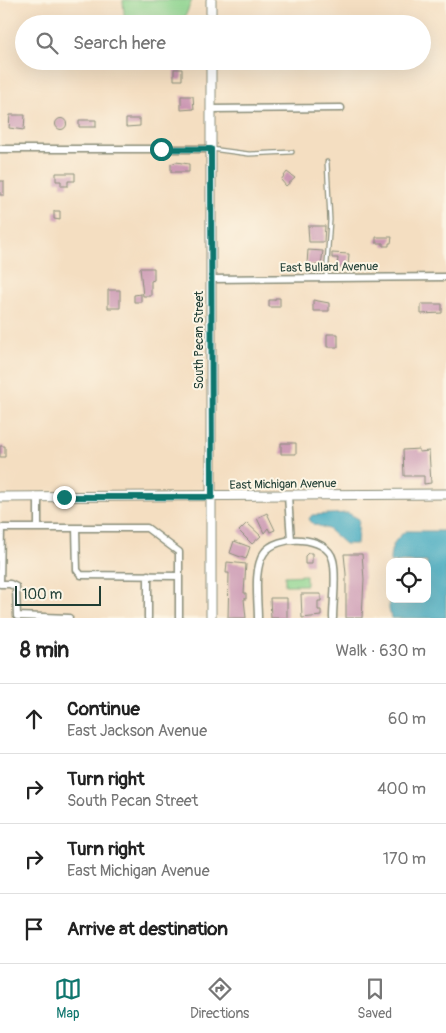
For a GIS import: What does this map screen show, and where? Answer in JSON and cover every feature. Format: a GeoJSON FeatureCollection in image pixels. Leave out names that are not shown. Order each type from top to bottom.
{"type":"FeatureCollection","features":[{"type":"Feature","properties":{"kind":"street"},"geometry":{"type":"LineString","coordinates":[[211,0],[211,15]]}},
{"type":"Feature","properties":{"kind":"street","name":"South Pecan Street"},"geometry":{"type":"LineString","coordinates":[[211,70],[211,618]]}},
{"type":"Feature","properties":{"kind":"street"},"geometry":{"type":"LineString","coordinates":[[212,109],[341,108]]}},
{"type":"Feature","properties":{"kind":"street"},"geometry":{"type":"LineString","coordinates":[[0,149],[211,149]]}},
{"type":"Feature","properties":{"kind":"street","name":"East Bullard Avenue"},"geometry":{"type":"LineString","coordinates":[[211,279],[446,277]]}},
{"type":"Feature","properties":{"kind":"street","name":"East Michigan Avenue"},"geometry":{"type":"LineString","coordinates":[[0,498],[446,494]]}},
{"type":"Feature","properties":{"kind":"street"},"geometry":{"type":"LineString","coordinates":[[288,496],[292,540]]}},
{"type":"Feature","properties":{"kind":"street"},"geometry":{"type":"LineString","coordinates":[[38,497],[38,528]]}},
{"type":"Feature","properties":{"kind":"street"},"geometry":{"type":"LineString","coordinates":[[69,618],[17,617],[16,587],[10,584],[0,584],[0,528],[147,528],[179,552],[179,618]]}},
{"type":"Feature","properties":{"kind":"street"},"geometry":{"type":"LineString","coordinates":[[76,528],[77,570],[81,575],[179,576]]}},
{"type":"Feature","properties":{"kind":"street"},"geometry":{"type":"LineString","coordinates":[[258,618],[258,579],[263,554],[271,546],[285,540],[318,544],[328,550],[333,559],[333,618]]}},
{"type":"Feature","properties":{"kind":"street"},"geometry":{"type":"LineString","coordinates":[[148,576],[148,618]]}},
{"type":"Feature","properties":{"kind":"lane"},"geometry":{"type":"LineString","coordinates":[[211,149],[249,154],[292,152]]}},
{"type":"Feature","properties":{"kind":"lane"},"geometry":{"type":"LineString","coordinates":[[326,278],[330,220],[328,162]]}},
{"type":"Feature","properties":{"kind":"green space"},"geometry":{"type":"Polygon","coordinates":[[[123,0],[192,0],[186,15],[124,15],[123,0]]]}},
{"type":"Feature","properties":{"kind":"green space"},"geometry":{"type":"Polygon","coordinates":[[[306,575],[306,585],[285,585],[285,576],[306,575]]]}},
{"type":"Feature","properties":{"kind":"water"},"geometry":{"type":"Polygon","coordinates":[[[348,513],[359,519],[357,544],[345,544],[328,529],[313,524],[309,519],[312,515],[348,513]]]}},
{"type":"Feature","properties":{"kind":"water"},"geometry":{"type":"Polygon","coordinates":[[[406,531],[446,531],[446,618],[391,618],[389,603],[431,603],[431,558],[390,558],[398,537],[406,531]]]}},
{"type":"Feature","properties":{"kind":"building"},"geometry":{"type":"Polygon","coordinates":[[[174,70],[182,70],[182,80],[174,80],[174,70]]]}},
{"type":"Feature","properties":{"kind":"building"},"geometry":{"type":"Polygon","coordinates":[[[181,96],[193,96],[194,109],[181,110],[181,96]]]}},
{"type":"Feature","properties":{"kind":"building"},"geometry":{"type":"Polygon","coordinates":[[[10,115],[25,115],[24,130],[9,128],[10,115]]]}},
{"type":"Feature","properties":{"kind":"building"},"geometry":{"type":"Polygon","coordinates":[[[61,118],[67,124],[61,130],[55,124],[61,118]]]}},
{"type":"Feature","properties":{"kind":"building"},"geometry":{"type":"Polygon","coordinates":[[[126,119],[140,119],[140,126],[126,127],[126,119]]]}},
{"type":"Feature","properties":{"kind":"building"},"geometry":{"type":"Polygon","coordinates":[[[79,120],[96,120],[96,127],[79,127],[79,120]]]}},
{"type":"Feature","properties":{"kind":"building"},"geometry":{"type":"Polygon","coordinates":[[[176,162],[189,164],[189,172],[171,172],[171,164],[176,162]]]}},
{"type":"Feature","properties":{"kind":"building"},"geometry":{"type":"Polygon","coordinates":[[[287,172],[295,178],[286,186],[281,180],[287,172]]]}},
{"type":"Feature","properties":{"kind":"building"},"geometry":{"type":"Polygon","coordinates":[[[56,173],[75,173],[75,181],[68,181],[68,186],[61,186],[61,181],[56,181],[56,173]]]}},
{"type":"Feature","properties":{"kind":"building"},"geometry":{"type":"Polygon","coordinates":[[[0,181],[4,181],[4,195],[0,195],[0,181]]]}},
{"type":"Feature","properties":{"kind":"building"},"geometry":{"type":"Polygon","coordinates":[[[54,211],[60,211],[60,220],[54,219],[54,211]]]}},
{"type":"Feature","properties":{"kind":"building"},"geometry":{"type":"Polygon","coordinates":[[[308,226],[325,226],[324,242],[309,242],[308,226]]]}},
{"type":"Feature","properties":{"kind":"building"},"geometry":{"type":"Polygon","coordinates":[[[376,237],[392,237],[391,243],[389,243],[389,246],[383,246],[383,243],[376,243],[376,237]]]}},
{"type":"Feature","properties":{"kind":"building"},"geometry":{"type":"Polygon","coordinates":[[[308,250],[323,251],[321,266],[307,264],[308,250]]]}},
{"type":"Feature","properties":{"kind":"building"},"geometry":{"type":"Polygon","coordinates":[[[332,253],[349,254],[348,268],[337,267],[338,258],[332,258],[332,253]]]}},
{"type":"Feature","properties":{"kind":"building"},"geometry":{"type":"Polygon","coordinates":[[[140,268],[154,268],[154,280],[151,281],[151,296],[143,296],[140,268]]]}},
{"type":"Feature","properties":{"kind":"building"},"geometry":{"type":"Polygon","coordinates":[[[108,290],[120,290],[120,308],[108,308],[108,290]]]}},
{"type":"Feature","properties":{"kind":"building"},"geometry":{"type":"Polygon","coordinates":[[[141,294],[141,302],[134,302],[134,295],[141,294]]]}},
{"type":"Feature","properties":{"kind":"building"},"geometry":{"type":"Polygon","coordinates":[[[275,298],[280,298],[280,307],[269,307],[269,300],[275,300],[275,298]]]}},
{"type":"Feature","properties":{"kind":"building"},"geometry":{"type":"Polygon","coordinates":[[[313,300],[329,303],[329,311],[313,311],[313,300]]]}},
{"type":"Feature","properties":{"kind":"building"},"geometry":{"type":"Polygon","coordinates":[[[421,304],[442,304],[442,313],[421,314],[421,304]]]}},
{"type":"Feature","properties":{"kind":"building"},"geometry":{"type":"Polygon","coordinates":[[[327,334],[338,334],[338,347],[327,347],[327,334]]]}},
{"type":"Feature","properties":{"kind":"building"},"geometry":{"type":"Polygon","coordinates":[[[281,443],[296,443],[296,454],[281,454],[281,443]]]}},
{"type":"Feature","properties":{"kind":"building"},"geometry":{"type":"Polygon","coordinates":[[[0,446],[5,446],[5,457],[0,457],[0,446]]]}},
{"type":"Feature","properties":{"kind":"building"},"geometry":{"type":"Polygon","coordinates":[[[419,449],[419,452],[429,451],[431,483],[424,484],[424,476],[404,476],[403,450],[419,449]]]}},
{"type":"Feature","properties":{"kind":"building"},"geometry":{"type":"Polygon","coordinates":[[[267,513],[275,530],[270,532],[268,528],[264,533],[257,518],[267,513]]]}},
{"type":"Feature","properties":{"kind":"building"},"geometry":{"type":"Polygon","coordinates":[[[247,523],[261,536],[252,544],[239,531],[247,523]]]}},
{"type":"Feature","properties":{"kind":"building"},"geometry":{"type":"Polygon","coordinates":[[[234,541],[250,547],[246,559],[230,553],[234,541]]]}},
{"type":"Feature","properties":{"kind":"building"},"geometry":{"type":"Polygon","coordinates":[[[308,553],[312,553],[312,564],[305,564],[305,556],[308,553]]]}},
{"type":"Feature","properties":{"kind":"building"},"geometry":{"type":"Polygon","coordinates":[[[344,554],[362,554],[364,579],[362,618],[346,618],[344,554]]]}},
{"type":"Feature","properties":{"kind":"building"},"geometry":{"type":"Polygon","coordinates":[[[227,562],[246,564],[244,593],[246,593],[246,599],[244,599],[246,618],[228,618],[229,573],[226,573],[227,562]]]}},
{"type":"Feature","properties":{"kind":"building"},"geometry":{"type":"Polygon","coordinates":[[[301,594],[321,594],[321,601],[318,601],[318,610],[321,610],[321,616],[302,618],[301,594]]]}},
{"type":"Feature","properties":{"kind":"building"},"geometry":{"type":"Polygon","coordinates":[[[270,598],[287,598],[287,618],[271,618],[270,598]]]}},
{"type":"Feature","properties":{"kind":"route"},"geometry":{"type":"LineString","coordinates":[[64,497],[212,497],[211,149],[161,149]]}}]}
